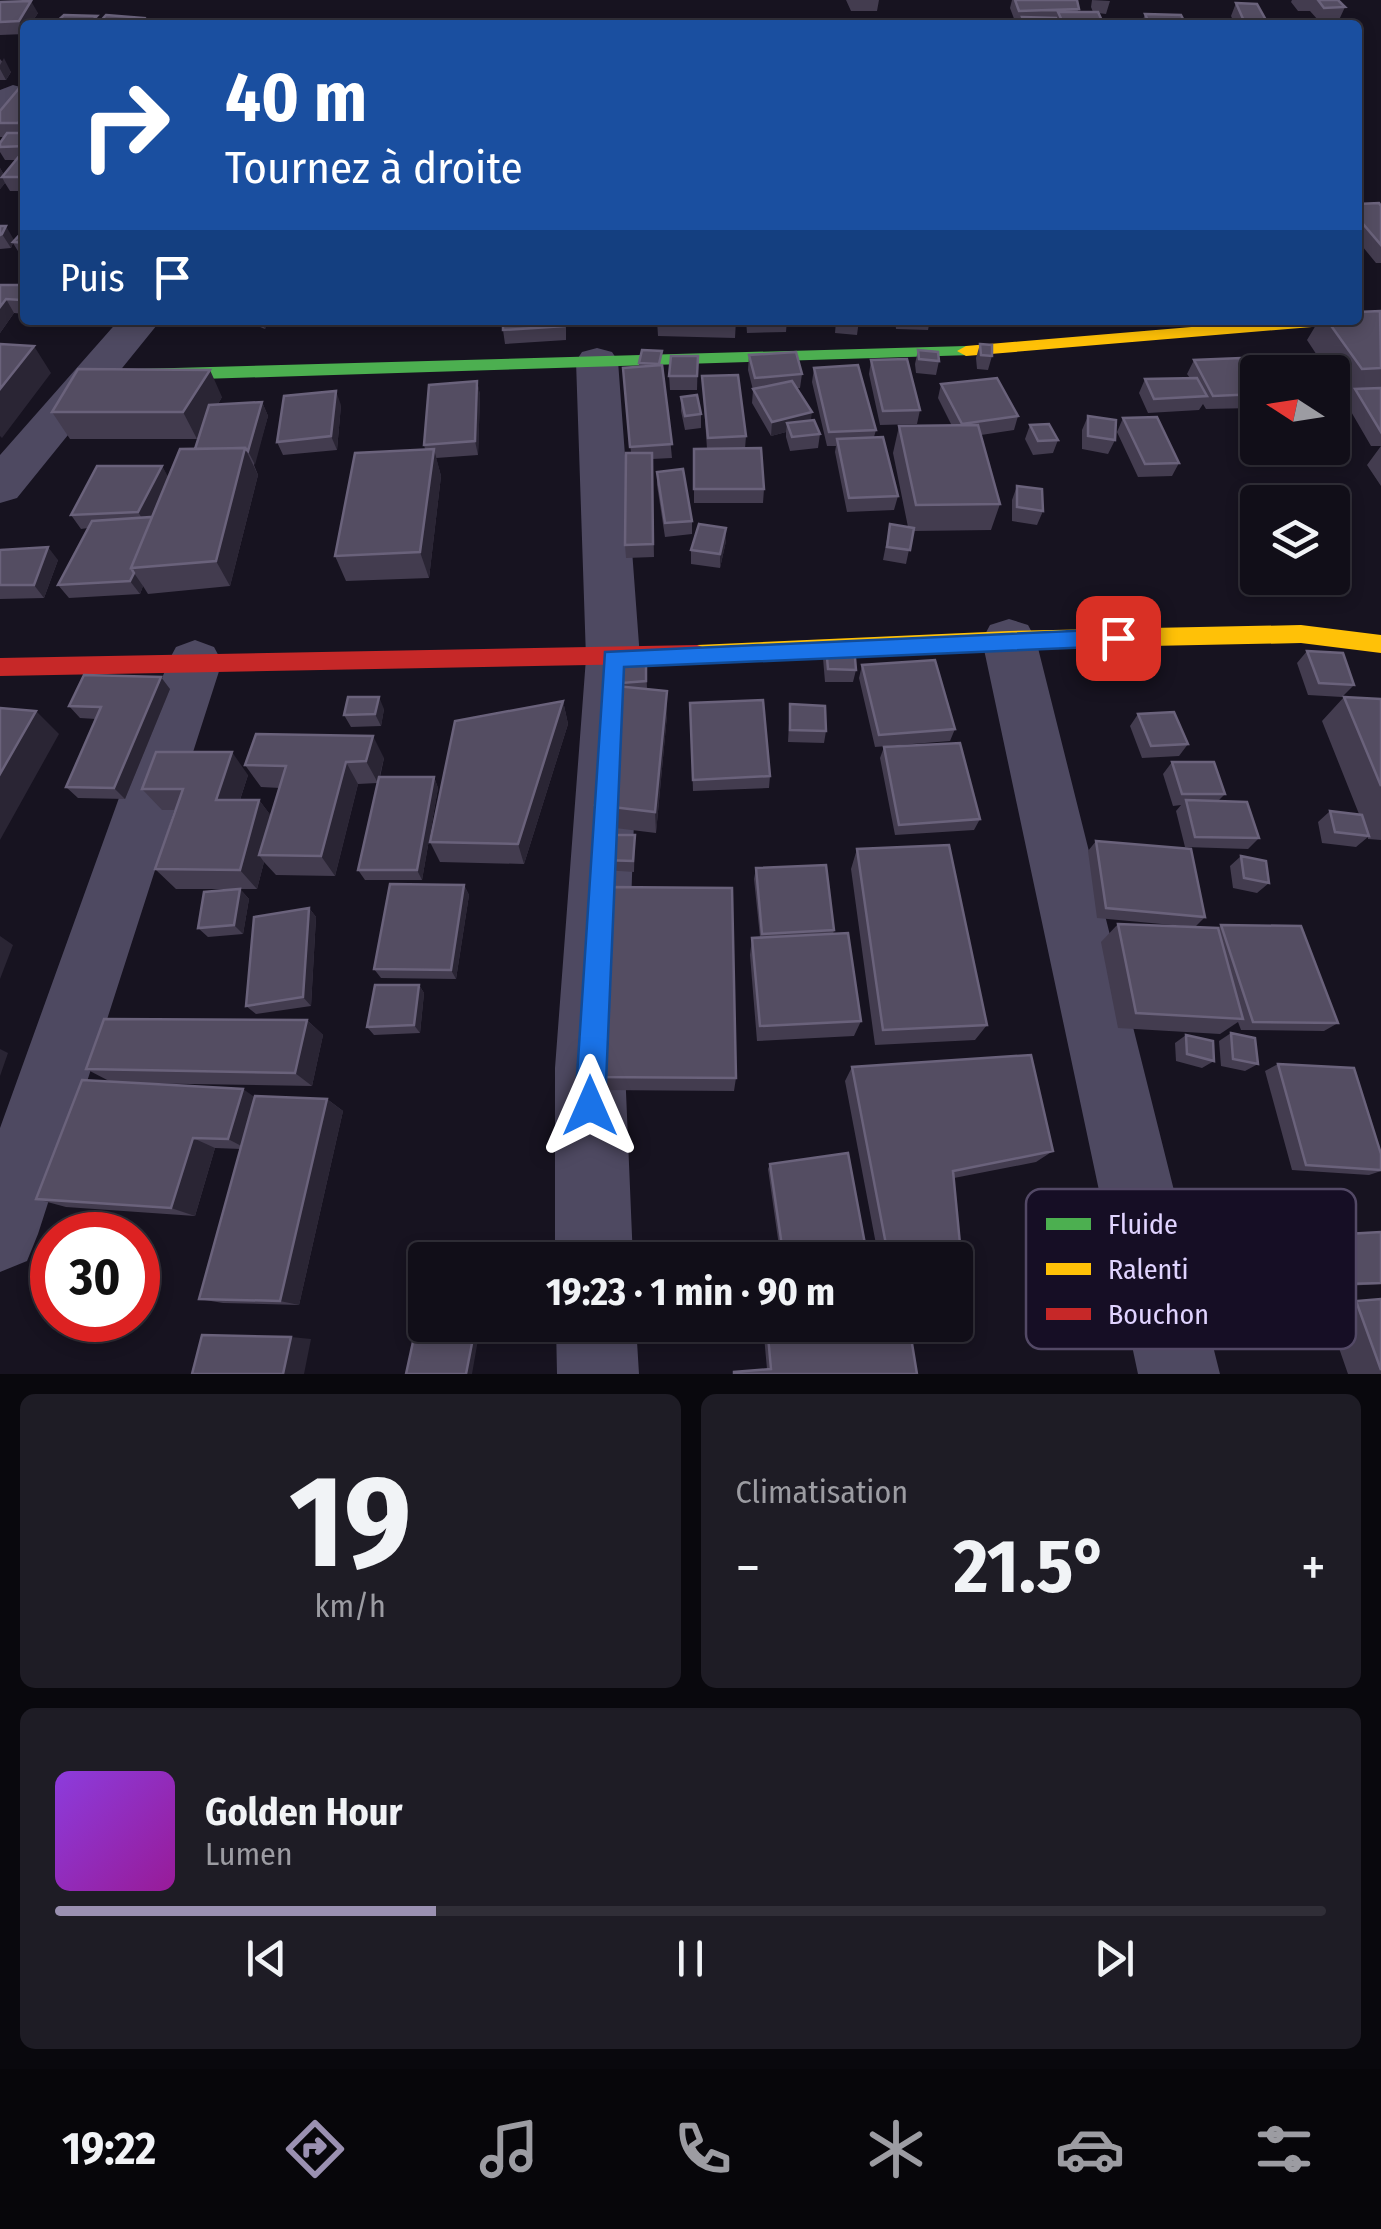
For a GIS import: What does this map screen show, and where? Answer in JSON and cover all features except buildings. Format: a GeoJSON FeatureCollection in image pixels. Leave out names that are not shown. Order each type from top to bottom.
{"type":"FeatureCollection","features":[{"type":"Feature","properties":{"kind":"street"},"geometry":{"type":"LineString","coordinates":[[0,486],[137,325]]}},
{"type":"Feature","properties":{"kind":"street"},"geometry":{"type":"LineString","coordinates":[[95,376],[1000,350],[1277,325]]}},
{"type":"Feature","properties":{"kind":"street"},"geometry":{"type":"LineString","coordinates":[[594,1242],[590,1068],[613,658],[597,362]]}},
{"type":"Feature","properties":{"kind":"street"},"geometry":{"type":"LineString","coordinates":[[0,667],[613,658],[1009,640],[1300,634],[1381,644]]}},
{"type":"Feature","properties":{"kind":"street"},"geometry":{"type":"LineString","coordinates":[[1009,640],[1136,1189]]}},
{"type":"Feature","properties":{"kind":"street"},"geometry":{"type":"LineString","coordinates":[[0,1234],[195,662]]}},
{"type":"Feature","properties":{"kind":"street"},"geometry":{"type":"LineString","coordinates":[[597,1342],[598,1374]]}},
{"type":"Feature","properties":{"kind":"street"},"geometry":{"type":"LineString","coordinates":[[1173,1349],[1179,1374]]}},
{"type":"Feature","properties":{"kind":"traffic: fast"},"geometry":{"type":"LineString","coordinates":[[138,375],[966,351]]}},
{"type":"Feature","properties":{"kind":"traffic: slow"},"geometry":{"type":"LineString","coordinates":[[966,351],[1276,325]]}},
{"type":"Feature","properties":{"kind":"traffic: slow"},"geometry":{"type":"LineString","coordinates":[[697,654],[1009,640],[1301,634],[1381,644]]}},
{"type":"Feature","properties":{"kind":"traffic: jam"},"geometry":{"type":"LineString","coordinates":[[0,667],[697,654]]}},
{"type":"Feature","properties":{"kind":"route"},"geometry":{"type":"LineString","coordinates":[[590,1106],[613,658],[1118,638]]}}]}
